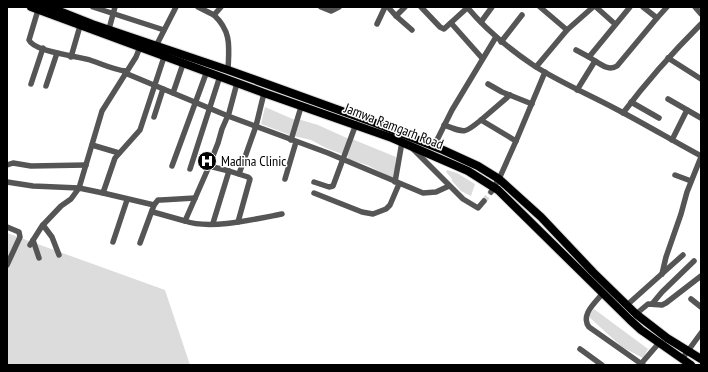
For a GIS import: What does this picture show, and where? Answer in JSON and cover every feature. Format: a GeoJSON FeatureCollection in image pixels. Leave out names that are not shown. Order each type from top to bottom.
{"type":"FeatureCollection","features":[{"type":"Feature","properties":{"kind":"highway","name":"Jamwa Ramgarh Road"},"geometry":{"type":"LineString","coordinates":[[49,7],[375,123],[434,146],[478,166],[499,179],[541,217],[636,314],[667,338],[701,359]]}},
{"type":"Feature","properties":{"kind":"highway","name":"Jamwa Ramgarh Road"},"geometry":{"type":"LineString","coordinates":[[34,8],[183,64],[207,71],[264,93],[356,124],[405,143],[468,171],[509,201],[630,320],[691,365]]}},
{"type":"Feature","properties":{"kind":"street"},"geometry":{"type":"LineString","coordinates":[[93,7],[164,30]]}},
{"type":"Feature","properties":{"kind":"street"},"geometry":{"type":"LineString","coordinates":[[109,29],[115,7]]}},
{"type":"Feature","properties":{"kind":"street"},"geometry":{"type":"LineString","coordinates":[[154,53],[176,7]]}},
{"type":"Feature","properties":{"kind":"street"},"geometry":{"type":"LineString","coordinates":[[198,7],[214,15],[225,28],[228,37],[228,70]]}},
{"type":"Feature","properties":{"kind":"street"},"geometry":{"type":"LineString","coordinates":[[214,15],[221,7]]}},
{"type":"Feature","properties":{"kind":"street"},"geometry":{"type":"LineString","coordinates":[[321,7],[331,11],[339,8]]}},
{"type":"Feature","properties":{"kind":"street"},"geometry":{"type":"LineString","coordinates":[[377,24],[385,7]]}},
{"type":"Feature","properties":{"kind":"street"},"geometry":{"type":"LineString","coordinates":[[388,7],[412,30]]}},
{"type":"Feature","properties":{"kind":"street"},"geometry":{"type":"LineString","coordinates":[[396,16],[404,7]]}},
{"type":"Feature","properties":{"kind":"street"},"geometry":{"type":"LineString","coordinates":[[421,7],[440,27],[446,28],[467,7],[501,42],[536,67],[623,113],[701,157],[691,181],[682,214],[666,257],[662,274]]}},
{"type":"Feature","properties":{"kind":"street"},"geometry":{"type":"LineString","coordinates":[[481,22],[492,7]]}},
{"type":"Feature","properties":{"kind":"street"},"geometry":{"type":"LineString","coordinates":[[540,7],[567,30]]}},
{"type":"Feature","properties":{"kind":"street"},"geometry":{"type":"LineString","coordinates":[[536,67],[567,30],[593,7]]}},
{"type":"Feature","properties":{"kind":"street"},"geometry":{"type":"LineString","coordinates":[[596,7],[615,24]]}},
{"type":"Feature","properties":{"kind":"street"},"geometry":{"type":"LineString","coordinates":[[589,57],[630,7]]}},
{"type":"Feature","properties":{"kind":"street"},"geometry":{"type":"LineString","coordinates":[[644,7],[657,18]]}},
{"type":"Feature","properties":{"kind":"street"},"geometry":{"type":"LineString","coordinates":[[576,50],[609,68],[614,68],[667,7]]}},
{"type":"Feature","properties":{"kind":"street"},"geometry":{"type":"LineString","coordinates":[[695,7],[701,14]]}},
{"type":"Feature","properties":{"kind":"street"},"geometry":{"type":"LineString","coordinates":[[34,8],[29,40],[32,44],[57,53],[88,60],[126,72],[210,109],[343,159],[423,193],[436,192],[449,186]]}},
{"type":"Feature","properties":{"kind":"street"},"geometry":{"type":"LineString","coordinates":[[501,42],[522,16]]}},
{"type":"Feature","properties":{"kind":"street"},"geometry":{"type":"LineString","coordinates":[[451,23],[482,58]]}},
{"type":"Feature","properties":{"kind":"street"},"geometry":{"type":"LineString","coordinates":[[623,113],[668,58],[701,24]]}},
{"type":"Feature","properties":{"kind":"street"},"geometry":{"type":"LineString","coordinates":[[71,57],[80,26]]}},
{"type":"Feature","properties":{"kind":"street"},"geometry":{"type":"LineString","coordinates":[[434,146],[452,110],[496,37]]}},
{"type":"Feature","properties":{"kind":"street"},"geometry":{"type":"LineString","coordinates":[[39,258],[32,243],[43,224],[61,206],[72,199],[79,188],[102,112],[136,57],[140,47]]}},
{"type":"Feature","properties":{"kind":"street"},"geometry":{"type":"LineString","coordinates":[[31,84],[43,48]]}},
{"type":"Feature","properties":{"kind":"street"},"geometry":{"type":"LineString","coordinates":[[46,86],[57,53]]}},
{"type":"Feature","properties":{"kind":"street"},"geometry":{"type":"LineString","coordinates":[[103,193],[119,153],[140,130],[164,57]]}},
{"type":"Feature","properties":{"kind":"street"},"geometry":{"type":"LineString","coordinates":[[668,58],[701,79]]}},
{"type":"Feature","properties":{"kind":"street"},"geometry":{"type":"LineString","coordinates":[[577,90],[595,61]]}},
{"type":"Feature","properties":{"kind":"street"},"geometry":{"type":"LineString","coordinates":[[172,93],[183,64]]}},
{"type":"Feature","properties":{"kind":"street"},"geometry":{"type":"LineString","coordinates":[[172,166],[207,71]]}},
{"type":"Feature","properties":{"kind":"street"},"geometry":{"type":"LineString","coordinates":[[492,190],[499,179],[545,72]]}},
{"type":"Feature","properties":{"kind":"street"},"geometry":{"type":"LineString","coordinates":[[190,169],[220,76]]}},
{"type":"Feature","properties":{"kind":"street"},"geometry":{"type":"LineString","coordinates":[[185,221],[209,166],[228,116],[237,83]]}},
{"type":"Feature","properties":{"kind":"street"},"geometry":{"type":"LineString","coordinates":[[488,84],[532,104]]}},
{"type":"Feature","properties":{"kind":"street"},"geometry":{"type":"LineString","coordinates":[[154,117],[163,89]]}},
{"type":"Feature","properties":{"kind":"street"},"geometry":{"type":"LineString","coordinates":[[239,174],[256,126],[264,93]]}},
{"type":"Feature","properties":{"kind":"street"},"geometry":{"type":"LineString","coordinates":[[444,125],[461,131],[468,130],[510,95]]}},
{"type":"Feature","properties":{"kind":"street"},"geometry":{"type":"LineString","coordinates":[[668,99],[701,118]]}},
{"type":"Feature","properties":{"kind":"street"},"geometry":{"type":"LineString","coordinates":[[631,102],[659,118]]}},
{"type":"Feature","properties":{"kind":"street"},"geometry":{"type":"LineString","coordinates":[[285,179],[301,106]]}},
{"type":"Feature","properties":{"kind":"street"},"geometry":{"type":"LineString","coordinates":[[672,140],[688,110]]}},
{"type":"Feature","properties":{"kind":"street"},"geometry":{"type":"LineString","coordinates":[[481,120],[516,141]]}},
{"type":"Feature","properties":{"kind":"street"},"geometry":{"type":"LineString","coordinates":[[314,182],[329,187],[333,186],[356,124]]}},
{"type":"Feature","properties":{"kind":"street"},"geometry":{"type":"LineString","coordinates":[[314,193],[362,212],[374,214],[386,209],[390,205],[397,183],[405,143]]}},
{"type":"Feature","properties":{"kind":"street"},"geometry":{"type":"LineString","coordinates":[[405,143],[463,199],[478,208],[484,202]]}},
{"type":"Feature","properties":{"kind":"street"},"geometry":{"type":"LineString","coordinates":[[92,145],[119,153]]}},
{"type":"Feature","properties":{"kind":"street"},"geometry":{"type":"LineString","coordinates":[[7,165],[9,163],[13,163],[31,166],[86,165]]}},
{"type":"Feature","properties":{"kind":"street"},"geometry":{"type":"LineString","coordinates":[[209,166],[248,177],[250,181],[238,222]]}},
{"type":"Feature","properties":{"kind":"street"},"geometry":{"type":"LineString","coordinates":[[213,223],[229,171]]}},
{"type":"Feature","properties":{"kind":"street"},"geometry":{"type":"LineString","coordinates":[[675,175],[691,181]]}},
{"type":"Feature","properties":{"kind":"street"},"geometry":{"type":"LineString","coordinates":[[7,182],[33,186],[79,188],[154,205]]}},
{"type":"Feature","properties":{"kind":"street"},"geometry":{"type":"LineString","coordinates":[[140,242],[153,212],[154,205],[158,200],[195,198]]}},
{"type":"Feature","properties":{"kind":"street"},"geometry":{"type":"LineString","coordinates":[[113,242],[127,200]]}},
{"type":"Feature","properties":{"kind":"street"},"geometry":{"type":"LineString","coordinates":[[153,212],[190,222],[213,223],[238,222],[282,214]]}},
{"type":"Feature","properties":{"kind":"street"},"geometry":{"type":"LineString","coordinates":[[43,224],[52,237],[59,255]]}},
{"type":"Feature","properties":{"kind":"street"},"geometry":{"type":"LineString","coordinates":[[7,227],[19,232],[20,237],[7,265]]}},
{"type":"Feature","properties":{"kind":"street"},"geometry":{"type":"LineString","coordinates":[[627,305],[683,255]]}},
{"type":"Feature","properties":{"kind":"street"},"geometry":{"type":"LineString","coordinates":[[652,304],[662,292],[694,261]]}},
{"type":"Feature","properties":{"kind":"street"},"geometry":{"type":"LineString","coordinates":[[636,314],[648,304],[662,305],[701,276]]}},
{"type":"Feature","properties":{"kind":"street"},"geometry":{"type":"LineString","coordinates":[[603,294],[588,311],[586,323],[589,327],[642,365],[660,343]]}},
{"type":"Feature","properties":{"kind":"street"},"geometry":{"type":"LineString","coordinates":[[691,299],[701,307]]}},
{"type":"Feature","properties":{"kind":"street"},"geometry":{"type":"LineString","coordinates":[[682,359],[701,333]]}},
{"type":"Feature","properties":{"kind":"street"},"geometry":{"type":"LineString","coordinates":[[580,349],[602,365]]}},
{"type":"Feature","properties":{"kind":"shaded area"},"geometry":{"type":"Polygon","coordinates":[[[265,107],[295,120],[298,119],[318,125],[349,139],[342,154],[311,140],[290,135],[261,124],[265,107]]]}},
{"type":"Feature","properties":{"kind":"shaded area"},"geometry":{"type":"Polygon","coordinates":[[[352,139],[396,157],[394,179],[367,165],[348,159],[347,154],[352,139]]]}},
{"type":"Feature","properties":{"kind":"shaded area"},"geometry":{"type":"Polygon","coordinates":[[[447,170],[457,173],[475,184],[471,196],[461,191],[446,172],[447,170]]]}},
{"type":"Feature","properties":{"kind":"shaded area"},"geometry":{"type":"Polygon","coordinates":[[[7,233],[165,290],[190,365],[7,365],[7,233]]]}},
{"type":"Feature","properties":{"kind":"shaded area"},"geometry":{"type":"Polygon","coordinates":[[[594,309],[648,349],[643,358],[622,347],[588,316],[594,309]]]}},
{"type":"Feature","properties":{"kind":"tunnel"},"geometry":{"type":"LineString","coordinates":[[484,201],[491,192]]}},
{"type":"Feature","properties":{"kind":"place","name":"Madina Clinic"},"geometry":{"type":"Point","coordinates":[207,161]}}]}
